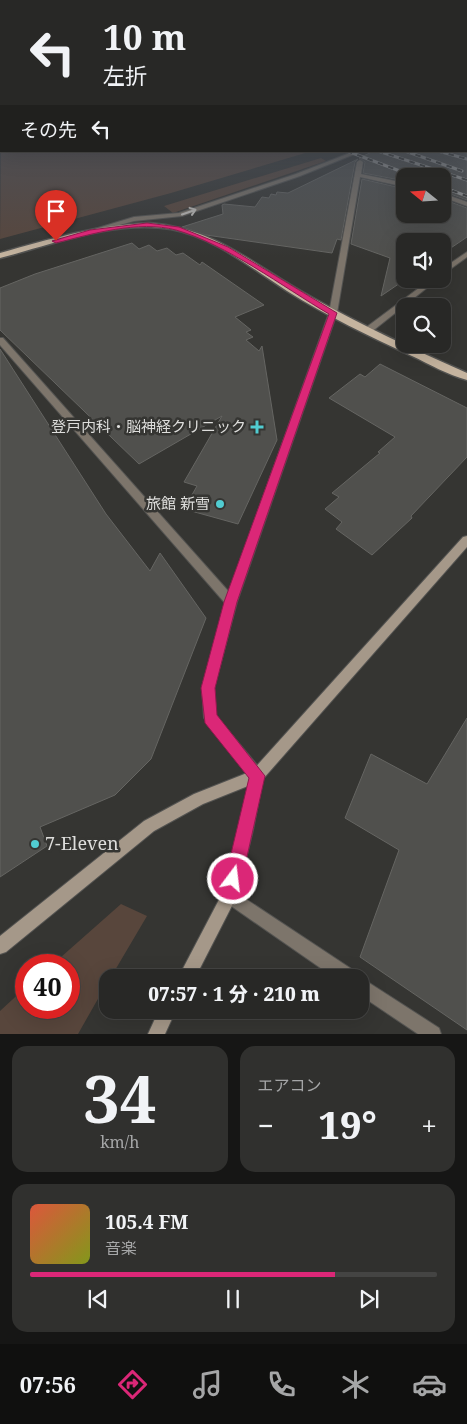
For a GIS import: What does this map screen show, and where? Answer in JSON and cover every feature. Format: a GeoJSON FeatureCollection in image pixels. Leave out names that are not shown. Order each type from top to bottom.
{"type":"FeatureCollection","features":[{"type":"Feature","properties":{"kind":"main road"},"geometry":{"type":"LineString","coordinates":[[0,256],[90,232],[147,226],[168,227],[192,233],[226,249],[333,313],[367,331],[467,377]]}},
{"type":"Feature","properties":{"kind":"street"},"geometry":{"type":"LineString","coordinates":[[90,232],[134,219],[180,215],[334,161]]}},
{"type":"Feature","properties":{"kind":"street"},"geometry":{"type":"LineString","coordinates":[[257,776],[210,718],[208,688],[231,602],[333,313],[360,162]]}},
{"type":"Feature","properties":{"kind":"street"},"geometry":{"type":"LineString","coordinates":[[358,175],[396,183]]}},
{"type":"Feature","properties":{"kind":"street"},"geometry":{"type":"LineString","coordinates":[[451,198],[467,204]]}},
{"type":"Feature","properties":{"kind":"street"},"geometry":{"type":"LineString","coordinates":[[451,266],[467,254]]}},
{"type":"Feature","properties":{"kind":"street"},"geometry":{"type":"LineString","coordinates":[[367,331],[423,288]]}},
{"type":"Feature","properties":{"kind":"street"},"geometry":{"type":"LineString","coordinates":[[0,340],[231,602]]}},
{"type":"Feature","properties":{"kind":"street"},"geometry":{"type":"LineString","coordinates":[[0,946],[149,826],[198,799],[257,776],[467,540]]}},
{"type":"Feature","properties":{"kind":"street"},"geometry":{"type":"LineString","coordinates":[[191,969],[229,896],[246,830],[257,776]]}},
{"type":"Feature","properties":{"kind":"street"},"geometry":{"type":"LineString","coordinates":[[229,896],[337,969]]}},
{"type":"Feature","properties":{"kind":"street"},"geometry":{"type":"LineString","coordinates":[[369,991],[432,1034]]}},
{"type":"Feature","properties":{"kind":"street"},"geometry":{"type":"LineString","coordinates":[[156,1034],[164,1019]]}},
{"type":"Feature","properties":{"kind":"shaded area"},"geometry":{"type":"Polygon","coordinates":[[[1,161],[278,161],[171,193],[0,239],[1,161]]]}},
{"type":"Feature","properties":{"kind":"shaded area"},"geometry":{"type":"Polygon","coordinates":[[[310,161],[325,161],[173,213],[164,206],[310,161]]]}},
{"type":"Feature","properties":{"kind":"shaded area"},"geometry":{"type":"Polygon","coordinates":[[[121,904],[147,916],[116,969],[99,969],[99,997],[78,1034],[0,1034],[0,1011],[15,997],[15,1019],[80,1019],[80,954],[64,954],[121,904]]]}},
{"type":"Feature","properties":{"kind":"building"},"geometry":{"type":"Polygon","coordinates":[[[356,161],[341,240],[337,239],[332,253],[206,235],[182,227],[223,214],[222,205],[224,204],[255,207],[262,197],[269,198],[271,194],[276,195],[277,192],[288,193],[356,161]]]}},
{"type":"Feature","properties":{"kind":"building"},"geometry":{"type":"Polygon","coordinates":[[[364,161],[467,161],[467,200],[451,194],[451,168],[396,168],[396,179],[363,173],[364,161]]]}},
{"type":"Feature","properties":{"kind":"building"},"geometry":{"type":"Polygon","coordinates":[[[362,179],[396,187],[396,223],[451,223],[451,202],[467,208],[467,237],[451,248],[451,233],[396,233],[396,286],[381,296],[390,258],[351,244],[362,179]]]}},
{"type":"Feature","properties":{"kind":"building"},"geometry":{"type":"Polygon","coordinates":[[[132,243],[139,249],[149,245],[157,251],[167,248],[176,255],[183,253],[200,265],[202,262],[264,305],[235,317],[251,330],[246,332],[253,337],[246,340],[259,351],[262,346],[277,440],[238,524],[184,509],[197,486],[184,482],[222,416],[139,464],[0,330],[0,288],[35,274],[132,243]]]}},
{"type":"Feature","properties":{"kind":"building"},"geometry":{"type":"Polygon","coordinates":[[[0,349],[106,514],[150,571],[160,553],[206,618],[151,759],[115,795],[40,827],[47,846],[0,877],[0,349]]]}},
{"type":"Feature","properties":{"kind":"building"},"geometry":{"type":"Polygon","coordinates":[[[380,364],[467,408],[467,457],[411,516],[412,518],[372,555],[336,529],[342,522],[325,509],[339,497],[332,493],[380,453],[378,452],[395,437],[329,398],[360,374],[365,377],[380,364]]]}},
{"type":"Feature","properties":{"kind":"building"},"geometry":{"type":"Polygon","coordinates":[[[467,718],[467,1030],[360,957],[399,850],[345,818],[371,754],[427,784],[467,718]]]}},
{"type":"Feature","properties":{"kind":"railway"},"geometry":{"type":"LineString","coordinates":[[374,161],[396,170]]}},
{"type":"Feature","properties":{"kind":"railway"},"geometry":{"type":"LineString","coordinates":[[409,161],[467,180]]}},
{"type":"Feature","properties":{"kind":"railway"},"geometry":{"type":"LineString","coordinates":[[434,161],[462,171]]}},
{"type":"Feature","properties":{"kind":"railway"},"geometry":{"type":"LineString","coordinates":[[451,190],[467,196]]}},
{"type":"Feature","properties":{"kind":"place","name":"登戸内科・脳神経クリニック"},"geometry":{"type":"Point","coordinates":[257,427]}},
{"type":"Feature","properties":{"kind":"place","name":"旅館 新雪"},"geometry":{"type":"Point","coordinates":[220,504]}},
{"type":"Feature","properties":{"kind":"place","name":"7-Eleven"},"geometry":{"type":"Point","coordinates":[35,844]}},
{"type":"Feature","properties":{"kind":"route"},"geometry":{"type":"LineString","coordinates":[[56,241],[90,232],[124,228],[147,226],[176,228],[192,233],[226,249],[333,313],[231,602],[208,688],[210,718],[257,776],[246,830],[233,879]]}}]}
